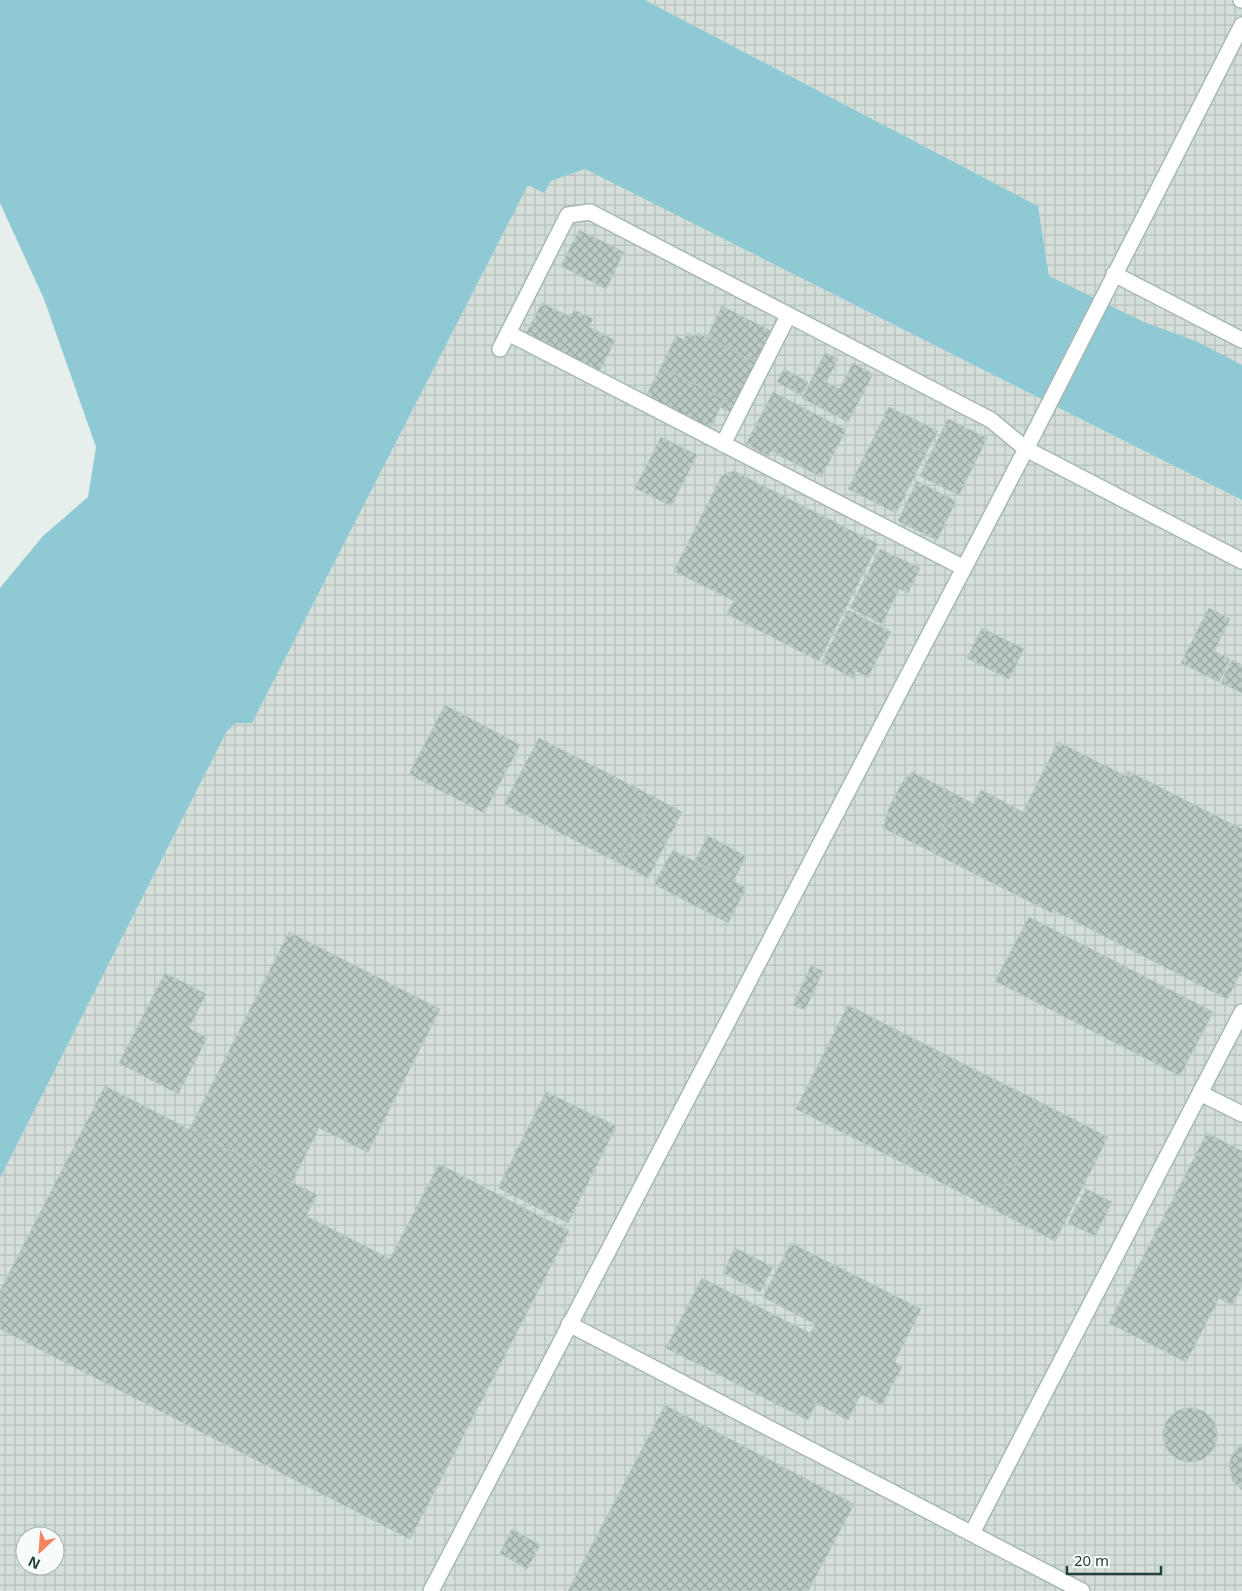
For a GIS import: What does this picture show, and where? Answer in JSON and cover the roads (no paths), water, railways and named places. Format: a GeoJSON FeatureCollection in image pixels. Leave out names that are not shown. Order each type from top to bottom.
{"type":"FeatureCollection","features":[{"type":"Feature","properties":{"kind":"street"},"geometry":{"type":"LineString","coordinates":[[431,1591],[1026,449],[1242,25]]}},
{"type":"Feature","properties":{"kind":"street"},"geometry":{"type":"LineString","coordinates":[[500,349],[568,215],[590,212],[991,420],[1026,449],[1242,560]]}},
{"type":"Feature","properties":{"kind":"street"},"geometry":{"type":"LineString","coordinates":[[1114,274],[1242,340]]}},
{"type":"Feature","properties":{"kind":"street"},"geometry":{"type":"LineString","coordinates":[[723,444],[788,316]]}},
{"type":"Feature","properties":{"kind":"street"},"geometry":{"type":"LineString","coordinates":[[508,333],[964,568]]}},
{"type":"Feature","properties":{"kind":"street"},"geometry":{"type":"LineString","coordinates":[[972,1533],[1242,1012]]}},
{"type":"Feature","properties":{"kind":"street"},"geometry":{"type":"LineString","coordinates":[[1200,1093],[1242,1114]]}},
{"type":"Feature","properties":{"kind":"street"},"geometry":{"type":"LineString","coordinates":[[569,1324],[1082,1591]]}},
{"type":"Feature","properties":{"kind":"water"},"geometry":{"type":"Polygon","coordinates":[[[0,0],[645,0],[1038,206],[1049,276],[1144,322],[1198,342],[1242,365],[1242,500],[585,169],[551,181],[544,193],[528,185],[252,723],[236,723],[227,731],[0,1178],[0,588],[43,536],[88,497],[96,447],[44,299],[0,203],[0,0]]]}}]}
